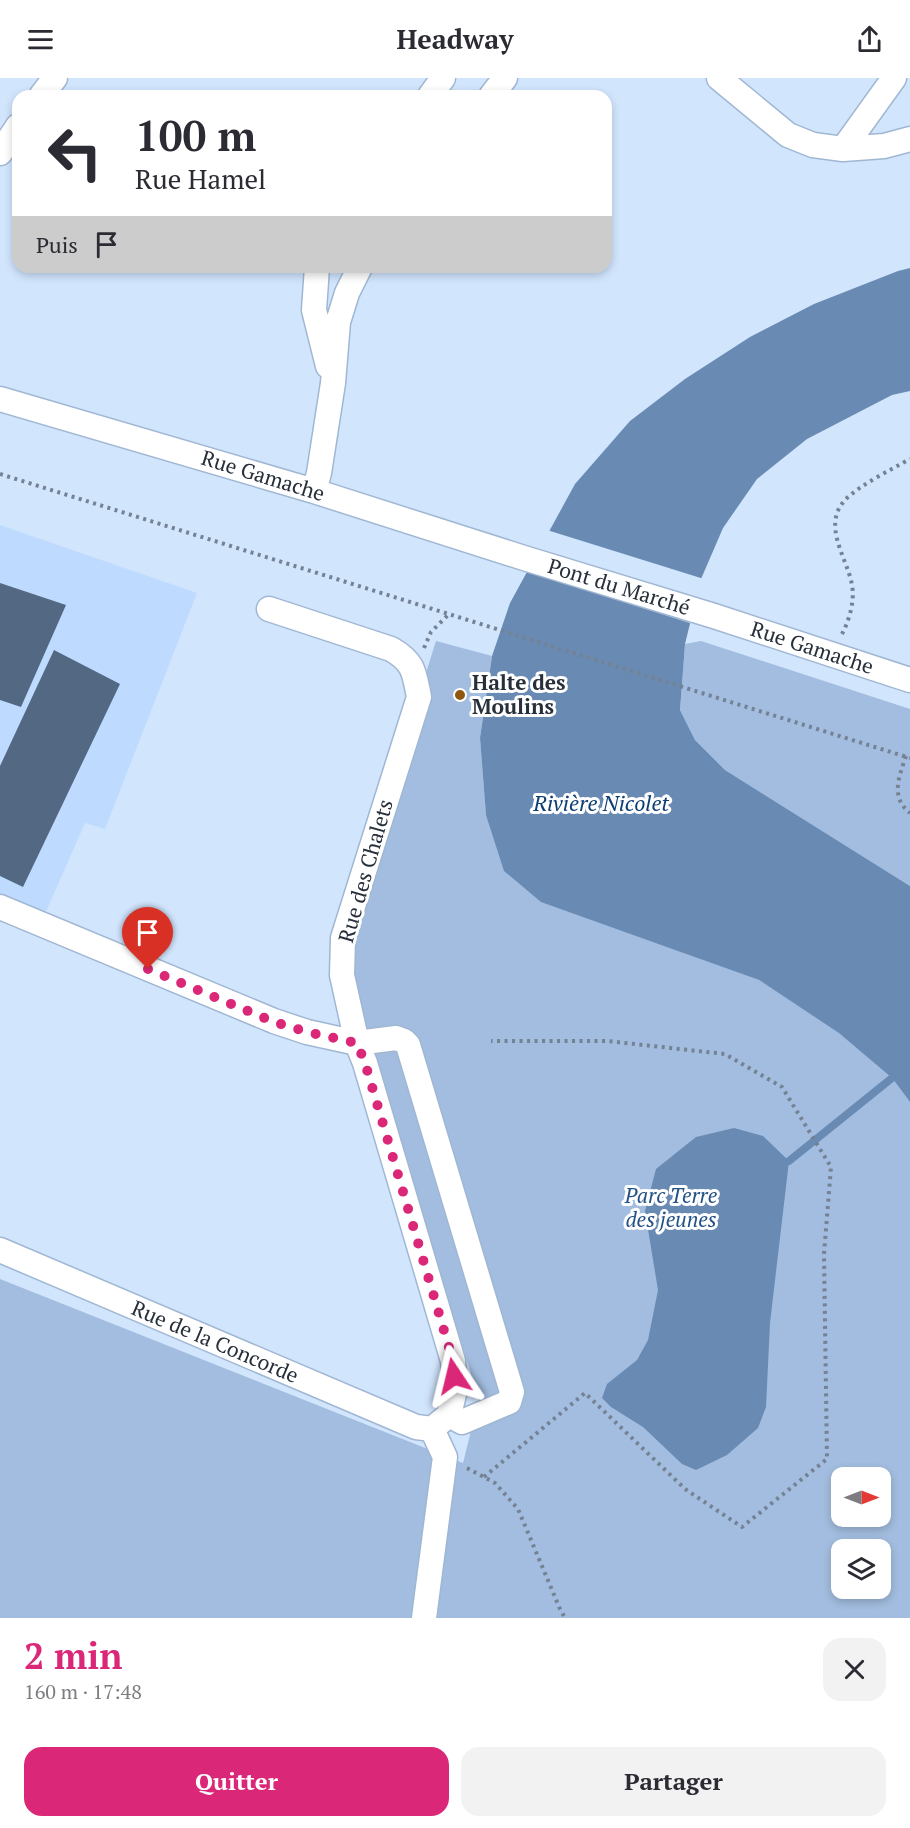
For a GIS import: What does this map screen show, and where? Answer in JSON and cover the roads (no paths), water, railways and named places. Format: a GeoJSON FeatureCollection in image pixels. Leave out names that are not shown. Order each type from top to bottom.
{"type":"FeatureCollection","features":[{"type":"Feature","properties":{"kind":"street"},"geometry":{"type":"LineString","coordinates":[[46,90],[55,78]]}},
{"type":"Feature","properties":{"kind":"street"},"geometry":{"type":"LineString","coordinates":[[496,90],[505,78]]}},
{"type":"Feature","properties":{"kind":"street"},"geometry":{"type":"LineString","coordinates":[[719,78],[788,135],[813,145],[843,149],[884,146],[910,139]]}},
{"type":"Feature","properties":{"kind":"street"},"geometry":{"type":"LineString","coordinates":[[843,149],[894,78]]}},
{"type":"Feature","properties":{"kind":"street"},"geometry":{"type":"LineString","coordinates":[[0,153],[12,135]]}},
{"type":"Feature","properties":{"kind":"street"},"geometry":{"type":"LineString","coordinates":[[317,273],[314,310],[333,383]]}},
{"type":"Feature","properties":{"kind":"street"},"geometry":{"type":"LineString","coordinates":[[314,491],[333,383],[338,322],[347,293],[357,273]]}},
{"type":"Feature","properties":{"kind":"street","name":"Rue Gamache"},"geometry":{"type":"LineString","coordinates":[[0,399],[314,491],[524,558]]}},
{"type":"Feature","properties":{"kind":"street","name":"Pont du Marché"},"geometry":{"type":"LineString","coordinates":[[524,558],[714,616]]}},
{"type":"Feature","properties":{"kind":"street","name":"Rue des Chalets"},"geometry":{"type":"LineString","coordinates":[[268,609],[391,649],[404,656],[414,672],[419,697],[343,938],[342,975],[357,1043],[453,1361],[455,1390],[440,1422]]}},
{"type":"Feature","properties":{"kind":"street","name":"Rue Gamache"},"geometry":{"type":"LineString","coordinates":[[714,616],[910,680]]}},
{"type":"Feature","properties":{"kind":"street"},"geometry":{"type":"LineString","coordinates":[[0,907],[274,1022],[357,1043]]}},
{"type":"Feature","properties":{"kind":"street","name":"Rue de la Concorde"},"geometry":{"type":"LineString","coordinates":[[0,1250],[416,1427],[440,1422],[462,1422],[509,1402],[512,1392],[408,1046],[404,1041],[396,1038],[357,1043]]}},
{"type":"Feature","properties":{"kind":"street"},"geometry":{"type":"LineString","coordinates":[[423,1618],[445,1456],[440,1422]]}},
{"type":"Feature","properties":{"kind":"water","name":"Rivière Nicolet"},"geometry":{"type":"Polygon","coordinates":[[[910,268],[910,391],[892,395],[807,439],[757,479],[723,528],[701,579],[685,644],[680,710],[695,740],[725,770],[910,886],[910,1102],[892,1078],[839,1033],[759,980],[541,902],[504,871],[486,815],[480,738],[492,656],[510,603],[575,484],[630,421],[685,379],[750,337],[814,304],[910,268]]]}},
{"type":"Feature","properties":{"kind":"water"},"geometry":{"type":"Polygon","coordinates":[[[734,1128],[763,1136],[789,1161],[770,1323],[766,1407],[758,1428],[727,1455],[696,1470],[682,1464],[643,1427],[611,1407],[602,1398],[607,1384],[637,1360],[648,1340],[658,1290],[645,1211],[656,1169],[696,1137],[734,1128]]]}},
{"type":"Feature","properties":{"kind":"waterway"},"geometry":{"type":"LineString","coordinates":[[789,1161],[892,1078]]}},
{"type":"Feature","properties":{"kind":"place","name":"Halte des Moulins"},"geometry":{"type":"Point","coordinates":[460,695]}},
{"type":"Feature","properties":{"kind":"park label","name":"Parc Terre des jeunes"},"geometry":{"type":"Point","coordinates":[671,1208]}}]}
